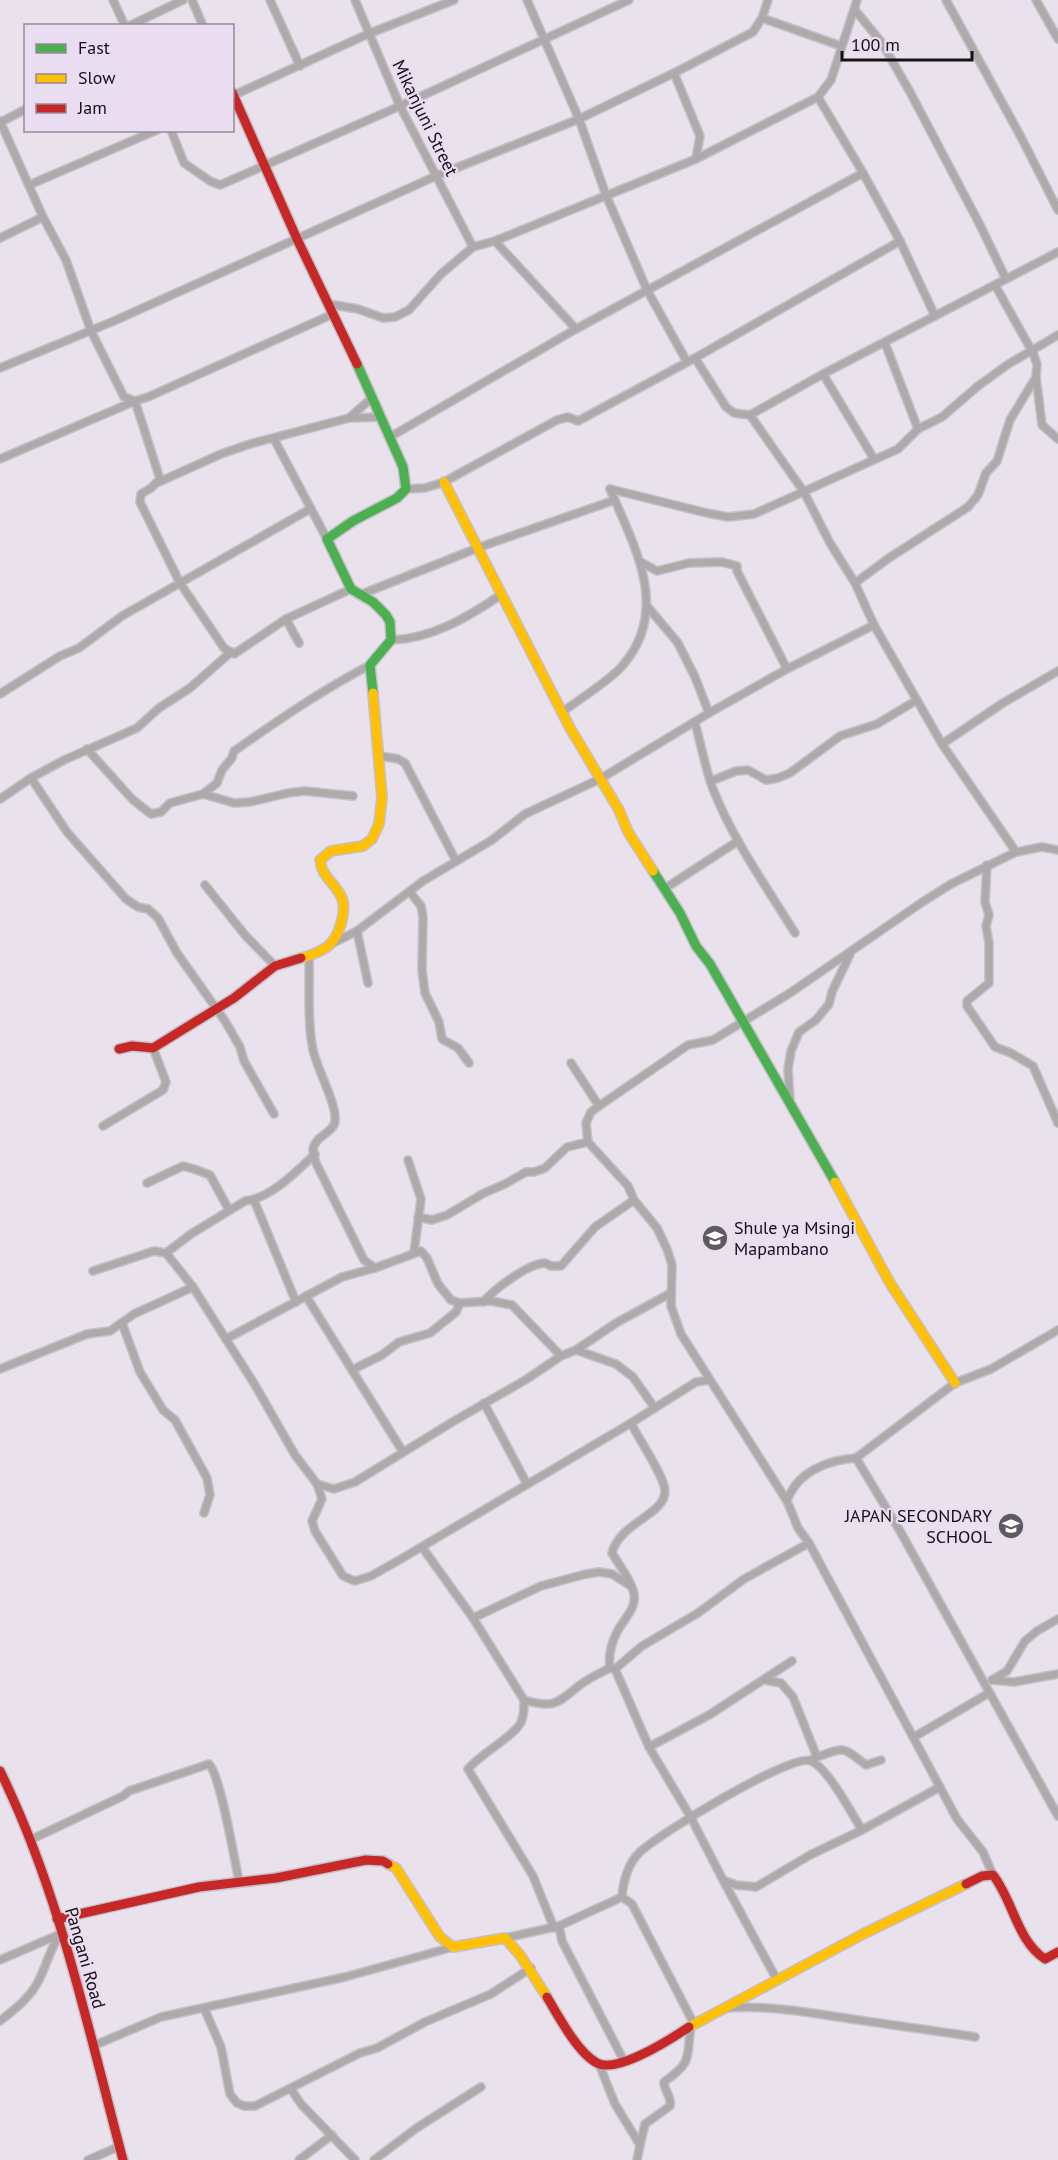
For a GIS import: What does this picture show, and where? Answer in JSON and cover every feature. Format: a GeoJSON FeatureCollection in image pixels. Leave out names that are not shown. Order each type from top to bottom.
{"type":"FeatureCollection","features":[{"type":"Feature","properties":{"kind":"street"},"geometry":{"type":"LineString","coordinates":[[113,0],[126,24]]}},
{"type":"Feature","properties":{"kind":"street"},"geometry":{"type":"LineString","coordinates":[[131,24],[183,0]]}},
{"type":"Feature","properties":{"kind":"street"},"geometry":{"type":"LineString","coordinates":[[192,0],[202,24]]}},
{"type":"Feature","properties":{"kind":"street"},"geometry":{"type":"LineString","coordinates":[[270,0],[300,66]]}},
{"type":"Feature","properties":{"kind":"street","name":"Mikanjuni Street"},"geometry":{"type":"LineString","coordinates":[[355,0],[400,106],[473,248]]}},
{"type":"Feature","properties":{"kind":"street"},"geometry":{"type":"LineString","coordinates":[[527,0],[579,119],[606,195],[647,290],[687,362]]}},
{"type":"Feature","properties":{"kind":"street"},"geometry":{"type":"LineString","coordinates":[[172,132],[184,163],[216,184],[222,184],[400,106],[629,0]]}},
{"type":"Feature","properties":{"kind":"street"},"geometry":{"type":"LineString","coordinates":[[0,368],[91,331],[436,176],[579,119],[674,74],[753,32],[762,18],[768,0]]}},
{"type":"Feature","properties":{"kind":"street"},"geometry":{"type":"LineString","coordinates":[[328,304],[358,309],[383,318],[395,317],[409,309],[441,274],[473,248],[696,159],[818,97],[831,80],[857,0]]}},
{"type":"Feature","properties":{"kind":"street"},"geometry":{"type":"LineString","coordinates":[[946,0],[1058,210]]}},
{"type":"Feature","properties":{"kind":"street"},"geometry":{"type":"LineString","coordinates":[[1036,0],[1058,39]]}},
{"type":"Feature","properties":{"kind":"street"},"geometry":{"type":"LineString","coordinates":[[234,94],[368,34],[450,1]]}},
{"type":"Feature","properties":{"kind":"street"},"geometry":{"type":"LineString","coordinates":[[855,10],[882,43],[910,92],[1006,279]]}},
{"type":"Feature","properties":{"kind":"street"},"geometry":{"type":"LineString","coordinates":[[762,18],[841,46]]}},
{"type":"Feature","properties":{"kind":"street"},"geometry":{"type":"LineString","coordinates":[[674,74],[700,136],[696,159]]}},
{"type":"Feature","properties":{"kind":"street"},"geometry":{"type":"LineString","coordinates":[[234,96],[297,239],[373,398],[403,467],[406,489]]}},
{"type":"Feature","properties":{"kind":"street"},"geometry":{"type":"LineString","coordinates":[[818,97],[900,241],[935,316]]}},
{"type":"Feature","properties":{"kind":"street"},"geometry":{"type":"LineString","coordinates":[[24,110],[1,122],[43,217],[66,260],[91,331],[124,397],[135,402],[160,475],[159,482]]}},
{"type":"Feature","properties":{"kind":"street"},"geometry":{"type":"LineString","coordinates":[[29,184],[152,132]]}},
{"type":"Feature","properties":{"kind":"street"},"geometry":{"type":"LineString","coordinates":[[390,437],[576,329],[863,173]]}},
{"type":"Feature","properties":{"kind":"street"},"geometry":{"type":"LineString","coordinates":[[0,238],[43,217]]}},
{"type":"Feature","properties":{"kind":"street"},"geometry":{"type":"LineString","coordinates":[[495,241],[576,329]]}},
{"type":"Feature","properties":{"kind":"street"},"geometry":{"type":"LineString","coordinates":[[327,539],[353,521],[397,498],[406,489],[425,488],[444,482],[557,420],[568,417],[578,421],[695,358],[900,241]]}},
{"type":"Feature","properties":{"kind":"street"},"geometry":{"type":"LineString","coordinates":[[695,358],[726,407],[734,413],[750,415],[823,374],[1058,252]]}},
{"type":"Feature","properties":{"kind":"street"},"geometry":{"type":"LineString","coordinates":[[995,285],[1037,364],[1036,377],[1042,425],[1058,439]]}},
{"type":"Feature","properties":{"kind":"street"},"geometry":{"type":"LineString","coordinates":[[0,459],[148,398],[333,314]]}},
{"type":"Feature","properties":{"kind":"street"},"geometry":{"type":"LineString","coordinates":[[561,713],[622,667],[637,648],[646,620],[647,606],[641,562],[610,489],[728,517],[754,514],[805,495],[898,449],[918,429],[942,417],[978,386],[1058,335]]}},
{"type":"Feature","properties":{"kind":"street"},"geometry":{"type":"LineString","coordinates":[[885,343],[918,429]]}},
{"type":"Feature","properties":{"kind":"street"},"geometry":{"type":"LineString","coordinates":[[823,374],[874,459]]}},
{"type":"Feature","properties":{"kind":"street"},"geometry":{"type":"LineString","coordinates":[[855,583],[968,507],[978,495],[986,473],[997,461],[1010,420],[1036,377]]}},
{"type":"Feature","properties":{"kind":"street"},"geometry":{"type":"LineString","coordinates":[[349,418],[373,398]]}},
{"type":"Feature","properties":{"kind":"street"},"geometry":{"type":"LineString","coordinates":[[750,415],[805,495],[855,583],[874,625],[942,744],[1016,852]]}},
{"type":"Feature","properties":{"kind":"street"},"geometry":{"type":"LineString","coordinates":[[351,589],[286,619],[234,654],[220,643],[180,583],[139,498],[141,494],[159,482],[221,454],[250,444],[349,418],[381,417]]}},
{"type":"Feature","properties":{"kind":"street"},"geometry":{"type":"LineString","coordinates":[[87,749],[133,800],[151,814],[161,812],[170,803],[203,794],[217,783],[234,751],[271,727],[286,713],[330,685],[370,665],[391,640],[390,622],[387,617],[362,594],[351,589],[274,439]]}},
{"type":"Feature","properties":{"kind":"street"},"geometry":{"type":"LineString","coordinates":[[444,482],[480,547],[561,713],[624,818],[628,832],[680,913],[696,946],[710,964],[856,1218],[890,1283],[955,1383]]}},
{"type":"Feature","properties":{"kind":"street"},"geometry":{"type":"LineString","coordinates":[[362,594],[480,547],[615,500]]}},
{"type":"Feature","properties":{"kind":"street"},"geometry":{"type":"LineString","coordinates":[[0,694],[60,656],[80,648],[122,616],[310,509]]}},
{"type":"Feature","properties":{"kind":"street"},"geometry":{"type":"LineString","coordinates":[[641,562],[657,572],[689,563],[722,562],[737,566],[737,571],[787,669]]}},
{"type":"Feature","properties":{"kind":"street"},"geometry":{"type":"LineString","coordinates":[[391,640],[403,640],[427,634],[458,621],[502,594]]}},
{"type":"Feature","properties":{"kind":"street"},"geometry":{"type":"LineString","coordinates":[[647,606],[678,643],[709,713]]}},
{"type":"Feature","properties":{"kind":"street"},"geometry":{"type":"LineString","coordinates":[[286,619],[299,643]]}},
{"type":"Feature","properties":{"kind":"street"},"geometry":{"type":"LineString","coordinates":[[119,1049],[132,1046],[153,1048],[216,1010],[275,966],[309,956],[357,931],[410,892],[492,840],[525,814],[600,779],[787,669],[874,625]]}},
{"type":"Feature","properties":{"kind":"street"},"geometry":{"type":"LineString","coordinates":[[0,799],[31,778],[87,749],[137,728],[159,708],[190,688],[231,652]]}},
{"type":"Feature","properties":{"kind":"street"},"geometry":{"type":"LineString","coordinates":[[328,946],[339,929],[345,910],[341,896],[321,870],[320,860],[324,854],[337,849],[361,847],[369,842],[378,827],[382,814],[380,756],[370,665]]}},
{"type":"Feature","properties":{"kind":"street"},"geometry":{"type":"LineString","coordinates":[[942,744],[1003,703],[1058,671]]}},
{"type":"Feature","properties":{"kind":"street"},"geometry":{"type":"LineString","coordinates":[[711,781],[736,771],[748,770],[766,780],[778,778],[790,773],[840,736],[877,724],[917,700]]}},
{"type":"Feature","properties":{"kind":"street"},"geometry":{"type":"LineString","coordinates":[[696,723],[711,781],[738,841],[795,933]]}},
{"type":"Feature","properties":{"kind":"street"},"geometry":{"type":"LineString","coordinates":[[380,756],[398,759],[405,763],[456,861]]}},
{"type":"Feature","properties":{"kind":"street"},"geometry":{"type":"LineString","coordinates":[[31,778],[67,832],[126,899],[138,907],[148,909],[159,918],[177,953],[240,1047],[244,1061],[273,1114]]}},
{"type":"Feature","properties":{"kind":"street"},"geometry":{"type":"LineString","coordinates":[[203,794],[234,802],[250,802],[305,791],[353,796]]}},
{"type":"Feature","properties":{"kind":"street"},"geometry":{"type":"LineString","coordinates":[[664,889],[738,841]]}},
{"type":"Feature","properties":{"kind":"street"},"geometry":{"type":"LineString","coordinates":[[1058,850],[1042,847],[1016,852],[987,865],[921,903],[853,950],[713,1040],[688,1045],[591,1112],[586,1123],[588,1142],[628,1186],[634,1200],[657,1228],[667,1250],[672,1265],[671,1306],[681,1334],[787,1501],[798,1528],[809,1543],[957,1819],[983,1852],[993,1875],[1002,1883],[1029,1942],[1038,1956],[1045,1959],[1058,1953]]}},
{"type":"Feature","properties":{"kind":"street"},"geometry":{"type":"LineString","coordinates":[[987,865],[985,902],[989,915],[986,926],[989,983],[967,1001],[967,1006],[994,1047],[1011,1053],[1033,1066],[1058,1123]]}},
{"type":"Feature","properties":{"kind":"street"},"geometry":{"type":"LineString","coordinates":[[205,885],[245,935],[275,966]]}},
{"type":"Feature","properties":{"kind":"street"},"geometry":{"type":"LineString","coordinates":[[410,892],[422,906],[422,970],[425,993],[439,1022],[442,1039],[458,1048],[469,1062]]}},
{"type":"Feature","properties":{"kind":"street"},"geometry":{"type":"LineString","coordinates":[[357,931],[368,983]]}},
{"type":"Feature","properties":{"kind":"street"},"geometry":{"type":"LineString","coordinates":[[790,1104],[788,1069],[791,1051],[799,1032],[816,1020],[829,1004],[831,992],[853,950]]}},
{"type":"Feature","properties":{"kind":"street"},"geometry":{"type":"LineString","coordinates":[[309,956],[313,1050],[336,1122],[315,1144],[313,1150],[316,1163],[364,1260],[375,1268]]}},
{"type":"Feature","properties":{"kind":"street"},"geometry":{"type":"LineString","coordinates":[[103,1126],[163,1090],[166,1082],[153,1048]]}},
{"type":"Feature","properties":{"kind":"street"},"geometry":{"type":"LineString","coordinates":[[572,1063],[599,1106]]}},
{"type":"Feature","properties":{"kind":"street"},"geometry":{"type":"LineString","coordinates":[[418,1217],[432,1220],[447,1215],[526,1172],[545,1168],[567,1147],[588,1142]]}},
{"type":"Feature","properties":{"kind":"street"},"geometry":{"type":"LineString","coordinates":[[93,1271],[153,1251],[166,1253],[230,1210],[245,1201],[254,1200],[280,1184],[315,1155]]}},
{"type":"Feature","properties":{"kind":"street"},"geometry":{"type":"LineString","coordinates":[[408,1160],[421,1199],[414,1252]]}},
{"type":"Feature","properties":{"kind":"street"},"geometry":{"type":"LineString","coordinates":[[147,1183],[183,1166],[194,1169],[210,1175],[230,1210]]}},
{"type":"Feature","properties":{"kind":"street"},"geometry":{"type":"LineString","coordinates":[[254,1200],[296,1302]]}},
{"type":"Feature","properties":{"kind":"street"},"geometry":{"type":"LineString","coordinates":[[483,1302],[494,1290],[539,1263],[561,1266],[595,1227],[634,1200]]}},
{"type":"Feature","properties":{"kind":"street"},"geometry":{"type":"LineString","coordinates":[[226,1339],[342,1278],[421,1251],[427,1258],[438,1284],[452,1300],[460,1303],[498,1302],[512,1305],[561,1356]]}},
{"type":"Feature","properties":{"kind":"street"},"geometry":{"type":"LineString","coordinates":[[166,1253],[193,1287],[295,1455],[317,1484],[322,1498],[312,1521],[315,1531],[343,1576],[355,1581],[371,1576],[422,1547],[696,1382],[710,1380]]}},
{"type":"Feature","properties":{"kind":"street"},"geometry":{"type":"LineString","coordinates":[[0,1369],[87,1334],[110,1331],[134,1314],[193,1287]]}},
{"type":"Feature","properties":{"kind":"street"},"geometry":{"type":"LineString","coordinates":[[317,1484],[334,1489],[355,1482],[527,1379],[561,1356],[576,1350],[616,1323],[671,1293]]}},
{"type":"Feature","properties":{"kind":"street"},"geometry":{"type":"LineString","coordinates":[[306,1296],[403,1452]]}},
{"type":"Feature","properties":{"kind":"street"},"geometry":{"type":"LineString","coordinates":[[352,1370],[381,1355],[399,1341],[429,1333],[456,1312],[460,1303]]}},
{"type":"Feature","properties":{"kind":"street"},"geometry":{"type":"LineString","coordinates":[[122,1323],[140,1372],[163,1410],[176,1420],[207,1478],[210,1495],[204,1513]]}},
{"type":"Feature","properties":{"kind":"street"},"geometry":{"type":"LineString","coordinates":[[787,1501],[791,1490],[814,1469],[835,1460],[855,1458],[955,1383],[991,1369],[1058,1330]]}},
{"type":"Feature","properties":{"kind":"street"},"geometry":{"type":"LineString","coordinates":[[576,1350],[616,1364],[633,1377],[654,1407]]}},
{"type":"Feature","properties":{"kind":"street"},"geometry":{"type":"LineString","coordinates":[[484,1403],[527,1484]]}},
{"type":"Feature","properties":{"kind":"street"},"geometry":{"type":"LineString","coordinates":[[631,1423],[659,1473],[665,1490],[662,1502],[657,1508],[615,1542],[612,1553],[633,1588],[633,1607],[618,1630],[610,1648],[612,1668],[649,1748],[690,1816],[777,1980]]}},
{"type":"Feature","properties":{"kind":"street"},"geometry":{"type":"LineString","coordinates":[[855,1458],[900,1531],[1058,1816]]}},
{"type":"Feature","properties":{"kind":"street"},"geometry":{"type":"LineString","coordinates":[[524,1700],[540,1705],[558,1703],[580,1685],[612,1668],[744,1579],[809,1543]]}},
{"type":"Feature","properties":{"kind":"street"},"geometry":{"type":"LineString","coordinates":[[422,1547],[473,1618],[524,1700],[524,1713],[518,1727],[468,1769],[533,1876],[562,1941],[624,2061]]}},
{"type":"Feature","properties":{"kind":"street"},"geometry":{"type":"LineString","coordinates":[[473,1618],[542,1586],[586,1574],[598,1572],[612,1574],[633,1588]]}},
{"type":"Feature","properties":{"kind":"street"},"geometry":{"type":"LineString","coordinates":[[984,1683],[1007,1671],[1025,1641],[1058,1618]]}},
{"type":"Feature","properties":{"kind":"street"},"geometry":{"type":"LineString","coordinates":[[649,1748],[709,1715],[792,1661]]}},
{"type":"Feature","properties":{"kind":"street"},"geometry":{"type":"LineString","coordinates":[[992,1680],[1014,1682],[1058,1674]]}},
{"type":"Feature","properties":{"kind":"street"},"geometry":{"type":"LineString","coordinates":[[765,1680],[781,1683],[793,1697],[814,1759],[824,1770],[862,1830]]}},
{"type":"Feature","properties":{"kind":"street"},"geometry":{"type":"LineString","coordinates":[[914,1737],[989,1693]]}},
{"type":"Feature","properties":{"kind":"street"},"geometry":{"type":"LineString","coordinates":[[622,1897],[624,1880],[639,1853],[690,1816],[785,1766],[803,1760],[846,1750],[866,1765],[880,1760]]}},
{"type":"Feature","properties":{"kind":"street"},"geometry":{"type":"LineString","coordinates":[[30,1840],[123,1796],[129,1791],[208,1764],[213,1768],[219,1787],[239,1881]]}},
{"type":"Feature","properties":{"kind":"street","name":"Pangani Road"},"geometry":{"type":"LineString","coordinates":[[0,1773],[23,1818],[62,1933],[123,2160]]}},
{"type":"Feature","properties":{"kind":"street"},"geometry":{"type":"LineString","coordinates":[[723,1880],[736,1885],[756,1887],[810,1855],[862,1830],[939,1787]]}},
{"type":"Feature","properties":{"kind":"street"},"geometry":{"type":"LineString","coordinates":[[57,1919],[135,1900],[239,1881],[276,1878],[366,1860],[383,1860],[396,1868],[440,1937],[453,1947]]}},
{"type":"Feature","properties":{"kind":"street"},"geometry":{"type":"LineString","coordinates":[[599,2064],[611,2065],[624,2061],[673,2038],[723,2008],[865,1933],[982,1876],[993,1875]]}},
{"type":"Feature","properties":{"kind":"street"},"geometry":{"type":"LineString","coordinates":[[93,2046],[161,2018],[345,1977],[453,1947],[557,1927],[622,1897]]}},
{"type":"Feature","properties":{"kind":"street"},"geometry":{"type":"LineString","coordinates":[[622,1897],[632,1904],[692,2025],[690,2048],[685,2063],[680,2071],[664,2082],[671,2102],[670,2106],[645,2124],[637,2160]]}},
{"type":"Feature","properties":{"kind":"street"},"geometry":{"type":"LineString","coordinates":[[0,1960],[62,1933]]}},
{"type":"Feature","properties":{"kind":"street"},"geometry":{"type":"LineString","coordinates":[[0,2021],[25,2000],[39,1980],[53,1944],[62,1933]]}},
{"type":"Feature","properties":{"kind":"street"},"geometry":{"type":"LineString","coordinates":[[505,1938],[531,1968],[539,1985],[577,2042],[599,2064],[615,2104],[640,2145]]}},
{"type":"Feature","properties":{"kind":"street"},"geometry":{"type":"LineString","coordinates":[[204,2008],[221,2047],[230,2094],[237,2103],[244,2106],[255,2106],[360,2053],[377,2048],[425,2022],[490,1994],[531,1968]]}},
{"type":"Feature","properties":{"kind":"street"},"geometry":{"type":"LineString","coordinates":[[723,2008],[750,2006],[799,2010],[975,2037]]}},
{"type":"Feature","properties":{"kind":"street"},"geometry":{"type":"LineString","coordinates":[[374,2160],[418,2127],[481,2087]]}},
{"type":"Feature","properties":{"kind":"street"},"geometry":{"type":"LineString","coordinates":[[291,2089],[301,2104],[355,2160]]}},
{"type":"Feature","properties":{"kind":"street"},"geometry":{"type":"LineString","coordinates":[[299,2160],[332,2135]]}},
{"type":"Feature","properties":{"kind":"street"},"geometry":{"type":"LineString","coordinates":[[88,2160],[120,2146]]}},
{"type":"Feature","properties":{"kind":"traffic: fast"},"geometry":{"type":"LineString","coordinates":[[357,364],[403,467],[406,489],[397,498],[353,521],[327,539],[351,589],[373,602],[390,622],[391,640],[370,665],[373,693]]}},
{"type":"Feature","properties":{"kind":"traffic: fast"},"geometry":{"type":"LineString","coordinates":[[653,871],[680,913],[696,946],[710,964],[835,1182]]}},
{"type":"Feature","properties":{"kind":"traffic: slow"},"geometry":{"type":"LineString","coordinates":[[444,482],[570,728],[619,810],[628,832],[653,871]]}},
{"type":"Feature","properties":{"kind":"traffic: slow"},"geometry":{"type":"LineString","coordinates":[[301,958],[327,947],[339,931],[343,916],[341,896],[323,871],[320,860],[331,851],[363,846],[372,839],[379,824],[382,798],[373,693]]}},
{"type":"Feature","properties":{"kind":"traffic: slow"},"geometry":{"type":"LineString","coordinates":[[835,1182],[890,1283],[955,1383]]}},
{"type":"Feature","properties":{"kind":"traffic: slow"},"geometry":{"type":"LineString","coordinates":[[388,1864],[396,1868],[440,1937],[453,1947],[505,1938],[520,1955],[547,1997]]}},
{"type":"Feature","properties":{"kind":"traffic: slow"},"geometry":{"type":"LineString","coordinates":[[689,2027],[865,1933],[966,1884]]}},
{"type":"Feature","properties":{"kind":"traffic: jam"},"geometry":{"type":"LineString","coordinates":[[234,97],[297,239],[357,364]]}},
{"type":"Feature","properties":{"kind":"traffic: jam"},"geometry":{"type":"LineString","coordinates":[[119,1049],[132,1046],[153,1048],[234,998],[275,966],[301,958]]}},
{"type":"Feature","properties":{"kind":"traffic: jam"},"geometry":{"type":"LineString","coordinates":[[0,1771],[40,1865],[56,1913],[85,2012],[123,2160]]}},
{"type":"Feature","properties":{"kind":"traffic: jam"},"geometry":{"type":"LineString","coordinates":[[57,1919],[199,1887],[276,1878],[366,1860],[383,1861],[388,1864]]}},
{"type":"Feature","properties":{"kind":"traffic: jam"},"geometry":{"type":"LineString","coordinates":[[966,1884],[982,1876],[993,1875],[1028,1942],[1045,1959],[1058,1952]]}},
{"type":"Feature","properties":{"kind":"traffic: jam"},"geometry":{"type":"LineString","coordinates":[[547,1997],[583,2051],[597,2063],[606,2065],[617,2064],[644,2054],[689,2027]]}},
{"type":"Feature","properties":{"kind":"place","name":"Shule ya Msingi Mapambano"},"geometry":{"type":"Point","coordinates":[715,1238]}},
{"type":"Feature","properties":{"kind":"place","name":"JAPAN SECONDARY SCHOOL"},"geometry":{"type":"Point","coordinates":[1011,1526]}}]}
